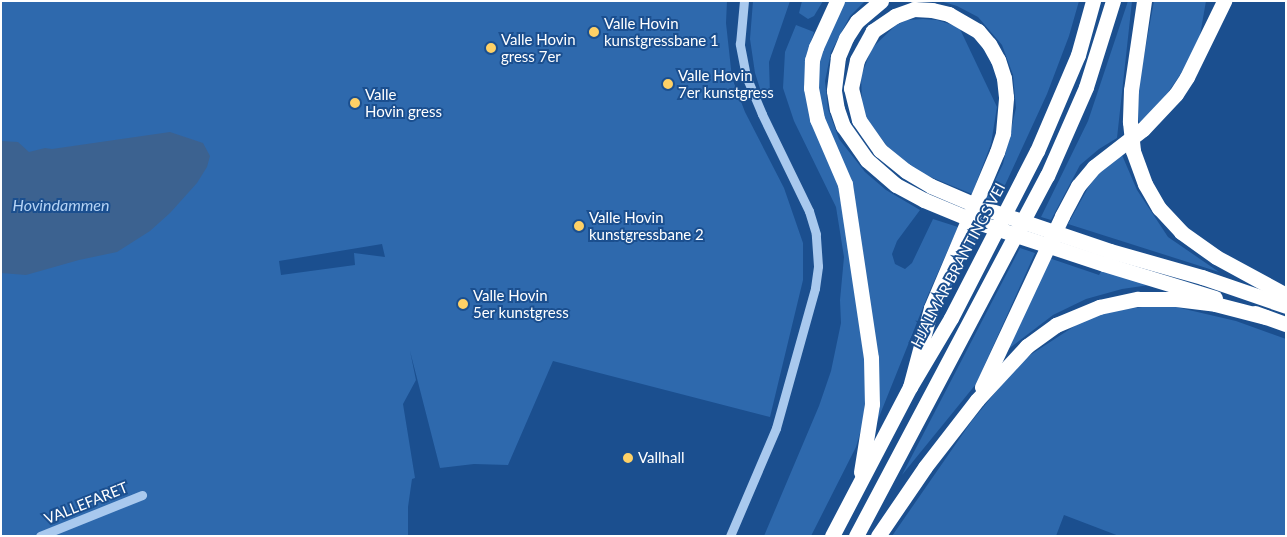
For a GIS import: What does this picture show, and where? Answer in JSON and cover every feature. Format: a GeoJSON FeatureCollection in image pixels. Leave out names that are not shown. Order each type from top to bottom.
{"type":"FeatureCollection","features":[{"type":"Feature","properties":{"kind":"highway"},"geometry":{"type":"LineString","coordinates":[[837,1],[816,46],[812,60],[811,88],[817,119],[840,169],[849,201],[871,358],[873,387],[871,412],[858,486]]}},
{"type":"Feature","properties":{"kind":"highway"},"geometry":{"type":"LineString","coordinates":[[881,1],[857,22],[846,38],[838,57],[835,73],[837,109],[843,126],[867,160],[896,185],[924,200],[977,222],[1107,258],[1202,277],[1286,306]]}},
{"type":"Feature","properties":{"kind":"highway","name":"HJALMAR BRANTINGS VEI"},"geometry":{"type":"LineString","coordinates":[[832,536],[910,387],[951,318],[1038,151],[1078,55],[1093,1]]}},
{"type":"Feature","properties":{"kind":"highway"},"geometry":{"type":"LineString","coordinates":[[856,536],[1050,168],[1086,87],[1113,1]]}},
{"type":"Feature","properties":{"kind":"highway"},"geometry":{"type":"LineString","coordinates":[[1144,1],[1131,90],[1131,137],[1138,168],[1145,184],[1159,208],[1173,225],[1216,257],[1286,295]]}},
{"type":"Feature","properties":{"kind":"highway"},"geometry":{"type":"LineString","coordinates":[[977,400],[1062,216],[1078,186],[1094,167],[1154,118],[1176,94],[1187,77],[1224,1]]}},
{"type":"Feature","properties":{"kind":"highway"},"geometry":{"type":"LineString","coordinates":[[910,387],[931,308],[997,152],[1003,133],[1006,97],[1004,78],[998,60],[990,44],[978,31],[949,14],[932,10],[914,10],[895,16],[873,32],[857,60],[852,88],[859,120],[880,150],[906,171],[931,186],[980,207],[1107,258],[1286,324]]}},
{"type":"Feature","properties":{"kind":"highway"},"geometry":{"type":"LineString","coordinates":[[878,536],[925,467],[977,400],[1014,358],[1040,335],[1076,315],[1120,301],[1161,298],[1215,304],[1265,317]]}},
{"type":"Feature","properties":{"kind":"street"},"geometry":{"type":"LineString","coordinates":[[730,536],[776,428],[815,288],[818,260],[816,234],[809,211],[762,114],[746,76],[740,44],[744,1]]}},
{"type":"Feature","properties":{"kind":"street","name":"VALLEFARET"},"geometry":{"type":"LineString","coordinates":[[40,536],[142,495]]}},
{"type":"Feature","properties":{"kind":"shaded area"},"geometry":{"type":"Polygon","coordinates":[[[1,1],[727,1],[726,23],[732,78],[745,112],[784,188],[803,243],[803,280],[770,417],[553,361],[508,465],[474,464],[440,468],[410,351],[416,380],[403,404],[415,478],[412,479],[408,507],[408,536],[1,536],[1,1]],[[382,244],[279,261],[281,275],[355,265],[354,253],[385,257],[382,244]]]}},
{"type":"Feature","properties":{"kind":"shaded area"},"geometry":{"type":"Polygon","coordinates":[[[753,1],[790,1],[769,62],[770,95],[763,98],[755,73],[750,39],[753,1]]]}},
{"type":"Feature","properties":{"kind":"shaded area"},"geometry":{"type":"Polygon","coordinates":[[[802,1],[823,1],[814,16],[808,19],[799,13],[802,1]]]}},
{"type":"Feature","properties":{"kind":"shaded area"},"geometry":{"type":"Polygon","coordinates":[[[844,1],[865,1],[850,16],[831,52],[825,81],[828,109],[839,139],[865,172],[886,190],[920,210],[897,241],[892,254],[895,264],[905,269],[912,263],[933,219],[958,227],[928,295],[877,422],[875,421],[831,139],[818,97],[817,67],[825,37],[844,1]]]}},
{"type":"Feature","properties":{"kind":"shaded area"},"geometry":{"type":"Polygon","coordinates":[[[940,1],[1079,1],[1069,36],[1047,94],[1006,183],[940,308],[937,306],[964,244],[1003,164],[1016,108],[1013,75],[1002,45],[978,17],[957,6],[940,1]]]}},
{"type":"Feature","properties":{"kind":"shaded area"},"geometry":{"type":"Polygon","coordinates":[[[1128,1],[1132,1],[1117,138],[1099,149],[1080,165],[1051,220],[1041,217],[1088,121],[1128,1]]]}},
{"type":"Feature","properties":{"kind":"shaded area"},"geometry":{"type":"Polygon","coordinates":[[[1154,1],[1206,1],[1199,41],[1188,63],[1167,94],[1140,123],[1137,118],[1140,78],[1154,1]]]}},
{"type":"Feature","properties":{"kind":"shaded area"},"geometry":{"type":"Polygon","coordinates":[[[907,20],[937,20],[959,27],[997,107],[991,144],[972,194],[921,173],[905,162],[887,146],[866,118],[862,103],[861,76],[872,48],[896,25],[907,20]]]}},
{"type":"Feature","properties":{"kind":"shaded area"},"geometry":{"type":"Polygon","coordinates":[[[796,25],[814,32],[807,55],[840,189],[867,378],[863,423],[856,447],[811,536],[764,536],[819,406],[831,371],[841,323],[840,300],[844,257],[836,207],[794,121],[783,88],[785,52],[796,25]]]}},
{"type":"Feature","properties":{"kind":"shaded area"},"geometry":{"type":"Polygon","coordinates":[[[1122,155],[1137,190],[1168,237],[1219,272],[1068,224],[1089,186],[1105,166],[1122,155]]]}},
{"type":"Feature","properties":{"kind":"shaded area"},"geometry":{"type":"Polygon","coordinates":[[[1020,248],[1035,253],[976,384],[902,475],[1020,248]]]}},
{"type":"Feature","properties":{"kind":"shaded area"},"geometry":{"type":"Polygon","coordinates":[[[1049,258],[1099,275],[1103,268],[1156,284],[1122,289],[1086,299],[1053,315],[1007,350],[1049,258]]]}},
{"type":"Feature","properties":{"kind":"shaded area"},"geometry":{"type":"Polygon","coordinates":[[[1163,304],[1236,321],[1286,339],[1286,536],[1119,536],[1064,515],[1056,536],[892,536],[971,422],[1021,361],[1093,314],[1163,304]]]}},
{"type":"Feature","properties":{"kind":"water","name":"Hovindammen"},"geometry":{"type":"Polygon","coordinates":[[[170,132],[203,143],[210,156],[207,167],[197,183],[170,213],[150,231],[117,252],[79,260],[26,275],[1,273],[1,141],[18,142],[29,152],[45,148],[52,149],[170,132]]]}},
{"type":"Feature","properties":{"kind":"place","name":"Valle Hovin kunstgressbane 1"},"geometry":{"type":"Point","coordinates":[594,32]}},
{"type":"Feature","properties":{"kind":"place","name":"Valle Hovin gress 7er"},"geometry":{"type":"Point","coordinates":[491,48]}},
{"type":"Feature","properties":{"kind":"place","name":"Valle Hovin 7er kunstgress"},"geometry":{"type":"Point","coordinates":[668,84]}},
{"type":"Feature","properties":{"kind":"place","name":"Valle Hovin gress"},"geometry":{"type":"Point","coordinates":[355,103]}},
{"type":"Feature","properties":{"kind":"place","name":"Valle Hovin kunstgressbane 2"},"geometry":{"type":"Point","coordinates":[579,226]}},
{"type":"Feature","properties":{"kind":"place","name":"Valle Hovin 5er kunstgress"},"geometry":{"type":"Point","coordinates":[463,304]}},
{"type":"Feature","properties":{"kind":"place","name":"Vallhall"},"geometry":{"type":"Point","coordinates":[628,458]}}]}
